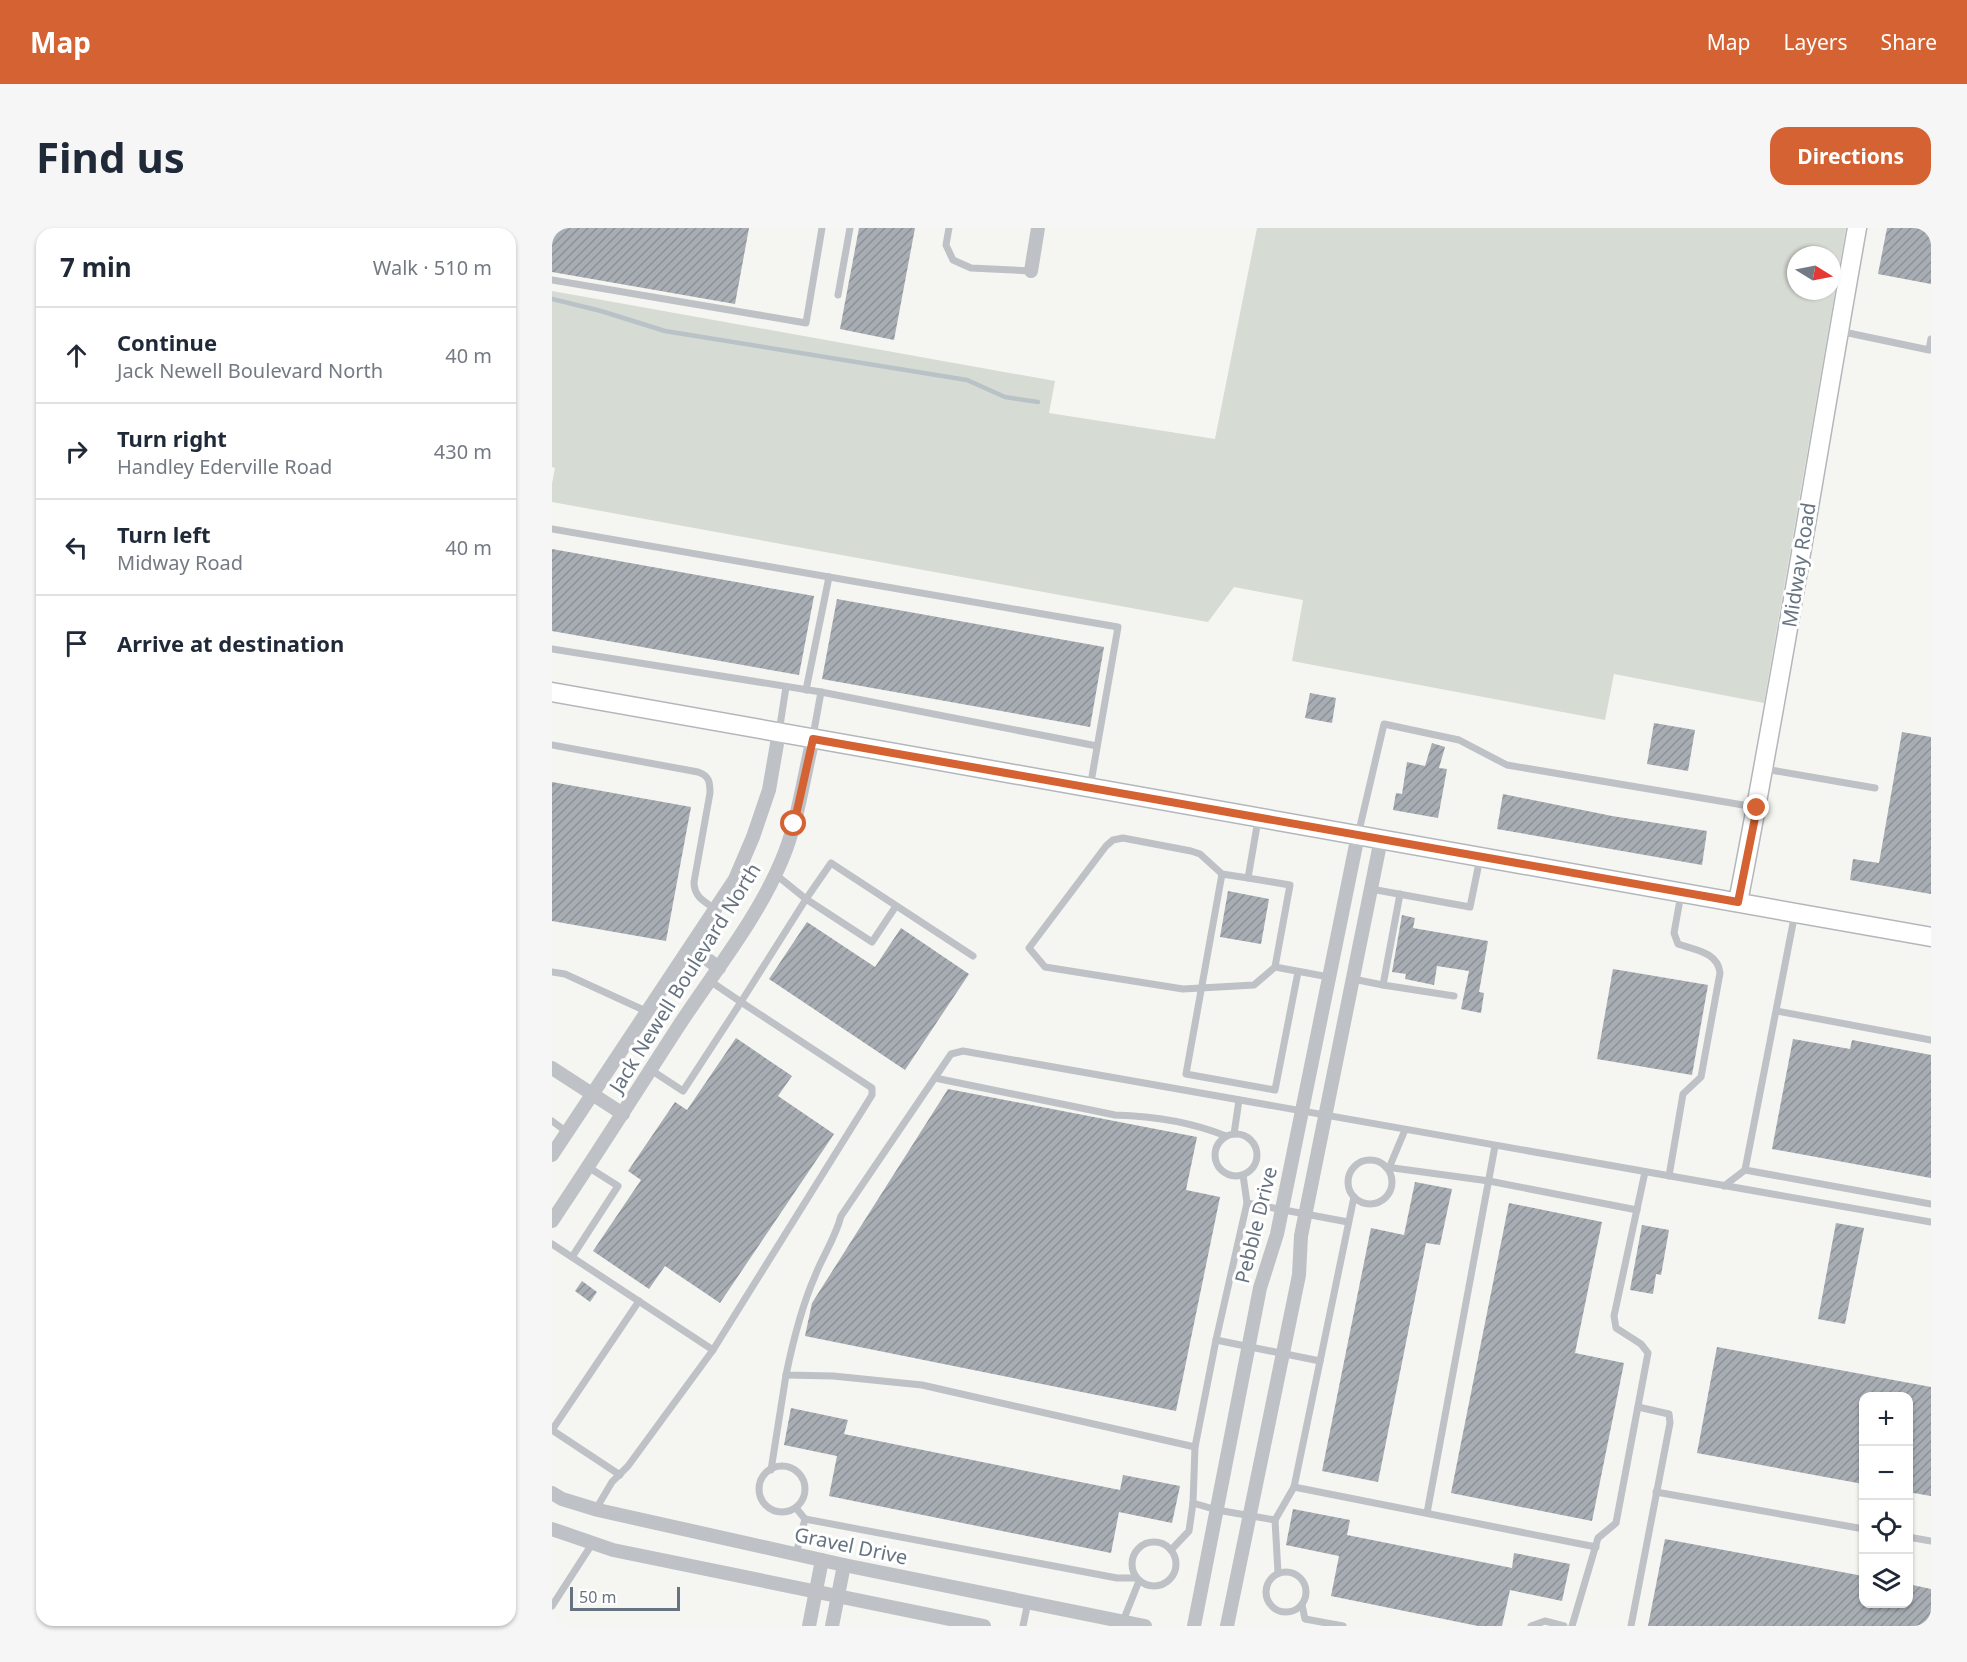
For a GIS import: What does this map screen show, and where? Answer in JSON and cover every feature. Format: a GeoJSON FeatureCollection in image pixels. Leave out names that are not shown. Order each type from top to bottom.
{"type":"FeatureCollection","features":[{"type":"Feature","properties":{"kind":"main road","name":"Midway Road"},"geometry":{"type":"LineString","coordinates":[[1738,902],[1764,769],[1857,228]]}},
{"type":"Feature","properties":{"kind":"main road"},"geometry":{"type":"LineString","coordinates":[[552,692],[1931,938]]}},
{"type":"Feature","properties":{"kind":"street"},"geometry":{"type":"LineString","coordinates":[[1031,271],[1038,228]]}},
{"type":"Feature","properties":{"kind":"street","name":"Jack Newell Boulevard North"},"geometry":{"type":"LineString","coordinates":[[552,1155],[735,879],[753,837],[769,790],[779,732]]}},
{"type":"Feature","properties":{"kind":"street","name":"Jack Newell Boulevard North"},"geometry":{"type":"LineString","coordinates":[[552,1221],[762,899],[782,861],[794,824],[813,739]]}},
{"type":"Feature","properties":{"kind":"street","name":"Pebble Drive"},"geometry":{"type":"LineString","coordinates":[[1194,1626],[1260,1288],[1277,1234],[1358,834]]}},
{"type":"Feature","properties":{"kind":"street"},"geometry":{"type":"LineString","coordinates":[[1227,1626],[1299,1275],[1301,1236],[1305,1214],[1381,839]]}},
{"type":"Feature","properties":{"kind":"street"},"geometry":{"type":"LineString","coordinates":[[1339,926],[1363,930]]}},
{"type":"Feature","properties":{"kind":"street"},"geometry":{"type":"LineString","coordinates":[[691,947],[719,968]]}},
{"type":"Feature","properties":{"kind":"street"},"geometry":{"type":"LineString","coordinates":[[1323,1006],[1347,1010]]}},
{"type":"Feature","properties":{"kind":"street"},"geometry":{"type":"LineString","coordinates":[[552,1068],[623,1114]]}},
{"type":"Feature","properties":{"kind":"street","name":"Gravel Drive"},"geometry":{"type":"LineString","coordinates":[[552,1493],[562,1499],[596,1509],[844,1565],[1145,1626]]}},
{"type":"Feature","properties":{"kind":"street"},"geometry":{"type":"LineString","coordinates":[[552,1529],[613,1550],[984,1626]]}},
{"type":"Feature","properties":{"kind":"street"},"geometry":{"type":"LineString","coordinates":[[809,1626],[822,1560]]}},
{"type":"Feature","properties":{"kind":"street"},"geometry":{"type":"LineString","coordinates":[[832,1626],[844,1565]]}},
{"type":"Feature","properties":{"kind":"lane"},"geometry":{"type":"LineString","coordinates":[[552,280],[806,323],[822,228]]}},
{"type":"Feature","properties":{"kind":"lane"},"geometry":{"type":"LineString","coordinates":[[838,295],[850,228]]}},
{"type":"Feature","properties":{"kind":"lane"},"geometry":{"type":"LineString","coordinates":[[949,228],[946,245],[953,260],[971,268],[1031,271]]}},
{"type":"Feature","properties":{"kind":"lane"},"geometry":{"type":"LineString","coordinates":[[1839,331],[1929,350],[1931,339]]}},
{"type":"Feature","properties":{"kind":"lane"},"geometry":{"type":"LineString","coordinates":[[552,529],[1118,627],[1090,788]]}},
{"type":"Feature","properties":{"kind":"lane"},"geometry":{"type":"LineString","coordinates":[[806,690],[829,577]]}},
{"type":"Feature","properties":{"kind":"lane"},"geometry":{"type":"LineString","coordinates":[[552,649],[821,692],[1097,746]]}},
{"type":"Feature","properties":{"kind":"lane"},"geometry":{"type":"LineString","coordinates":[[779,732],[786,687]]}},
{"type":"Feature","properties":{"kind":"lane"},"geometry":{"type":"LineString","coordinates":[[813,739],[821,692]]}},
{"type":"Feature","properties":{"kind":"lane"},"geometry":{"type":"LineString","coordinates":[[1358,834],[1384,724],[1460,740],[1507,765],[1757,808]]}},
{"type":"Feature","properties":{"kind":"lane"},"geometry":{"type":"LineString","coordinates":[[552,744],[706,775],[710,782],[710,792],[694,891],[715,910]]}},
{"type":"Feature","properties":{"kind":"lane"},"geometry":{"type":"LineString","coordinates":[[1764,769],[1875,788]]}},
{"type":"Feature","properties":{"kind":"lane"},"geometry":{"type":"LineString","coordinates":[[1248,878],[1259,817]]}},
{"type":"Feature","properties":{"kind":"lane"},"geometry":{"type":"LineString","coordinates":[[1123,838],[1191,851],[1200,854],[1222,874],[1290,885],[1275,967],[1254,985],[1183,989],[1045,967],[1029,948],[1106,846],[1113,840],[1123,838]]}},
{"type":"Feature","properties":{"kind":"lane"},"geometry":{"type":"LineString","coordinates":[[1371,889],[1470,907],[1480,856]]}},
{"type":"Feature","properties":{"kind":"lane"},"geometry":{"type":"LineString","coordinates":[[651,1070],[683,1091],[831,863],[973,956]]}},
{"type":"Feature","properties":{"kind":"lane"},"geometry":{"type":"LineString","coordinates":[[775,874],[806,899],[872,942],[896,906]]}},
{"type":"Feature","properties":{"kind":"lane"},"geometry":{"type":"LineString","coordinates":[[1222,874],[1186,1074],[1275,1090],[1298,972]]}},
{"type":"Feature","properties":{"kind":"lane"},"geometry":{"type":"LineString","coordinates":[[1669,1176],[1683,1094],[1701,1077],[1720,973],[1719,965],[1710,954],[1678,945],[1674,933],[1681,892]]}},
{"type":"Feature","properties":{"kind":"lane"},"geometry":{"type":"LineString","coordinates":[[1383,985],[1400,894]]}},
{"type":"Feature","properties":{"kind":"lane"},"geometry":{"type":"LineString","coordinates":[[1724,1186],[1745,1170],[1795,912]]}},
{"type":"Feature","properties":{"kind":"lane"},"geometry":{"type":"LineString","coordinates":[[1275,967],[1329,977]]}},
{"type":"Feature","properties":{"kind":"lane"},"geometry":{"type":"LineString","coordinates":[[552,972],[565,974],[648,1012]]}},
{"type":"Feature","properties":{"kind":"lane"},"geometry":{"type":"LineString","coordinates":[[1353,980],[1454,996]]}},
{"type":"Feature","properties":{"kind":"lane"},"geometry":{"type":"LineString","coordinates":[[596,1509],[612,1482],[628,1466],[713,1350],[872,1095],[872,1088],[710,981]]}},
{"type":"Feature","properties":{"kind":"lane"},"geometry":{"type":"LineString","coordinates":[[1777,1011],[1931,1040]]}},
{"type":"Feature","properties":{"kind":"lane"},"geometry":{"type":"LineString","coordinates":[[771,1470],[796,1327],[815,1275],[835,1237],[841,1216],[951,1054],[963,1051],[1931,1222]]}},
{"type":"Feature","properties":{"kind":"lane"},"geometry":{"type":"LineString","coordinates":[[934,1078],[1115,1115],[1142,1116],[1230,1135],[1247,1137],[1255,1147],[1257,1154],[1253,1166],[1243,1175],[1230,1175],[1219,1168],[1216,1163],[1215,1150],[1218,1144],[1230,1135],[1239,1100]]}},
{"type":"Feature","properties":{"kind":"lane"},"geometry":{"type":"LineString","coordinates":[[552,1121],[568,1132]]}},
{"type":"Feature","properties":{"kind":"lane"},"geometry":{"type":"LineString","coordinates":[[1405,1130],[1388,1168],[1392,1180],[1384,1198],[1372,1204],[1359,1201],[1354,1197],[1348,1184],[1351,1171],[1355,1166],[1368,1160],[1381,1163],[1388,1168],[1489,1181],[1637,1210]]}},
{"type":"Feature","properties":{"kind":"lane"},"geometry":{"type":"LineString","coordinates":[[1427,1513],[1495,1146]]}},
{"type":"Feature","properties":{"kind":"lane"},"geometry":{"type":"LineString","coordinates":[[572,1257],[618,1186],[588,1166]]}},
{"type":"Feature","properties":{"kind":"lane"},"geometry":{"type":"LineString","coordinates":[[1745,1170],[1931,1204]]}},
{"type":"Feature","properties":{"kind":"lane"},"geometry":{"type":"LineString","coordinates":[[1572,1626],[1598,1538],[1616,1523],[1648,1353],[1641,1344],[1616,1328],[1614,1316],[1645,1172]]}},
{"type":"Feature","properties":{"kind":"lane"},"geometry":{"type":"LineString","coordinates":[[1171,1550],[1189,1531],[1193,1503],[1195,1447],[1247,1203],[1243,1175]]}},
{"type":"Feature","properties":{"kind":"lane"},"geometry":{"type":"LineString","coordinates":[[1278,1573],[1275,1520],[1294,1487],[1354,1197]]}},
{"type":"Feature","properties":{"kind":"lane"},"geometry":{"type":"LineString","coordinates":[[1247,1203],[1348,1222]]}},
{"type":"Feature","properties":{"kind":"lane"},"geometry":{"type":"LineString","coordinates":[[552,1244],[713,1350]]}},
{"type":"Feature","properties":{"kind":"lane"},"geometry":{"type":"LineString","coordinates":[[620,1475],[552,1430],[639,1301]]}},
{"type":"Feature","properties":{"kind":"lane"},"geometry":{"type":"LineString","coordinates":[[1216,1340],[1320,1360]]}},
{"type":"Feature","properties":{"kind":"lane"},"geometry":{"type":"LineString","coordinates":[[786,1376],[833,1376],[922,1385],[1195,1447]]}},
{"type":"Feature","properties":{"kind":"lane"},"geometry":{"type":"LineString","coordinates":[[1631,1626],[1671,1423],[1669,1414],[1638,1407]]}},
{"type":"Feature","properties":{"kind":"lane"},"geometry":{"type":"LineString","coordinates":[[786,1467],[799,1474],[803,1480],[804,1496],[796,1508],[782,1512],[768,1507],[763,1502],[759,1488],[765,1474],[771,1470],[786,1467]]}},
{"type":"Feature","properties":{"kind":"lane"},"geometry":{"type":"LineString","coordinates":[[1294,1487],[1596,1547]]}},
{"type":"Feature","properties":{"kind":"lane"},"geometry":{"type":"LineString","coordinates":[[1656,1492],[1859,1528]]}},
{"type":"Feature","properties":{"kind":"lane"},"geometry":{"type":"LineString","coordinates":[[1193,1503],[1217,1510],[1275,1520]]}},
{"type":"Feature","properties":{"kind":"lane"},"geometry":{"type":"LineString","coordinates":[[796,1508],[805,1519],[1117,1578],[1138,1579],[1153,1586],[1167,1581],[1175,1568],[1176,1561],[1171,1550],[1156,1542],[1143,1544],[1137,1549],[1131,1562],[1138,1579]]}},
{"type":"Feature","properties":{"kind":"lane"},"geometry":{"type":"LineString","coordinates":[[796,1554],[805,1519]]}},
{"type":"Feature","properties":{"kind":"lane"},"geometry":{"type":"LineString","coordinates":[[1913,1538],[1931,1541]]}},
{"type":"Feature","properties":{"kind":"lane"},"geometry":{"type":"LineString","coordinates":[[552,1606],[592,1544]]}},
{"type":"Feature","properties":{"kind":"lane"},"geometry":{"type":"LineString","coordinates":[[1302,1605],[1289,1612],[1276,1610],[1270,1606],[1265,1594],[1266,1587],[1273,1576],[1278,1573],[1291,1572],[1302,1579],[1307,1592],[1302,1605],[1305,1623],[1343,1626]]}},
{"type":"Feature","properties":{"kind":"lane"},"geometry":{"type":"LineString","coordinates":[[1123,1621],[1138,1579]]}},
{"type":"Feature","properties":{"kind":"lane"},"geometry":{"type":"LineString","coordinates":[[1023,1626],[1028,1602]]}},
{"type":"Feature","properties":{"kind":"lane"},"geometry":{"type":"LineString","coordinates":[[1530,1626],[1545,1621],[1564,1626]]}},
{"type":"Feature","properties":{"kind":"shaded area"},"geometry":{"type":"Polygon","coordinates":[[[1257,228],[1846,228],[1841,257],[1841,246],[1787,246],[1787,300],[1834,300],[1764,703],[1614,674],[1605,720],[1292,661],[1303,600],[1234,587],[1208,622],[552,502],[555,468],[552,467],[552,291],[1055,381],[1049,413],[1215,439],[1257,228]]]}},
{"type":"Feature","properties":{"kind":"building"},"geometry":{"type":"Polygon","coordinates":[[[552,228],[749,228],[735,304],[552,272],[552,228]]]}},
{"type":"Feature","properties":{"kind":"building"},"geometry":{"type":"Polygon","coordinates":[[[859,228],[915,228],[894,340],[840,329],[859,228]]]}},
{"type":"Feature","properties":{"kind":"building"},"geometry":{"type":"Polygon","coordinates":[[[1887,228],[1931,228],[1931,284],[1878,274],[1887,228]]]}},
{"type":"Feature","properties":{"kind":"building"},"geometry":{"type":"Polygon","coordinates":[[[552,549],[814,596],[799,675],[552,631],[552,549]]]}},
{"type":"Feature","properties":{"kind":"building"},"geometry":{"type":"Polygon","coordinates":[[[837,599],[1104,647],[1090,727],[822,679],[837,599]]]}},
{"type":"Feature","properties":{"kind":"building"},"geometry":{"type":"Polygon","coordinates":[[[1310,693],[1336,698],[1332,723],[1305,718],[1310,693]]]}},
{"type":"Feature","properties":{"kind":"building"},"geometry":{"type":"Polygon","coordinates":[[[1654,723],[1695,730],[1688,771],[1647,764],[1654,723]]]}},
{"type":"Feature","properties":{"kind":"building"},"geometry":{"type":"Polygon","coordinates":[[[1902,732],[1931,737],[1931,894],[1850,880],[1853,859],[1879,863],[1902,732]]]}},
{"type":"Feature","properties":{"kind":"building"},"geometry":{"type":"Polygon","coordinates":[[[1432,743],[1445,747],[1439,768],[1447,769],[1438,818],[1393,810],[1396,793],[1402,794],[1407,762],[1425,766],[1432,743]]]}},
{"type":"Feature","properties":{"kind":"building"},"geometry":{"type":"Polygon","coordinates":[[[552,782],[691,807],[666,941],[552,921],[552,782]]]}},
{"type":"Feature","properties":{"kind":"building"},"geometry":{"type":"Polygon","coordinates":[[[1503,794],[1612,816],[1707,831],[1702,865],[1497,829],[1503,794]]]}},
{"type":"Feature","properties":{"kind":"building"},"geometry":{"type":"Polygon","coordinates":[[[1228,891],[1269,899],[1261,944],[1220,937],[1228,891]]]}},
{"type":"Feature","properties":{"kind":"building"},"geometry":{"type":"Polygon","coordinates":[[[1402,915],[1415,918],[1413,928],[1488,941],[1479,992],[1484,993],[1481,1013],[1461,1009],[1469,971],[1437,966],[1434,985],[1405,979],[1406,974],[1392,972],[1402,915]]]}},
{"type":"Feature","properties":{"kind":"building"},"geometry":{"type":"Polygon","coordinates":[[[807,922],[875,967],[901,928],[969,974],[905,1070],[769,979],[807,922]]]}},
{"type":"Feature","properties":{"kind":"building"},"geometry":{"type":"Polygon","coordinates":[[[1613,969],[1708,985],[1692,1075],[1597,1059],[1613,969]]]}},
{"type":"Feature","properties":{"kind":"building"},"geometry":{"type":"Polygon","coordinates":[[[736,1038],[792,1076],[778,1096],[834,1134],[720,1303],[665,1266],[649,1289],[593,1251],[641,1180],[628,1171],[675,1102],[687,1110],[736,1038]]]}},
{"type":"Feature","properties":{"kind":"building"},"geometry":{"type":"Polygon","coordinates":[[[1793,1039],[1850,1049],[1852,1040],[1931,1055],[1931,1178],[1772,1149],[1793,1039]]]}},
{"type":"Feature","properties":{"kind":"building"},"geometry":{"type":"Polygon","coordinates":[[[948,1089],[1197,1137],[1186,1190],[1220,1197],[1176,1411],[805,1336],[812,1303],[948,1089]]]}},
{"type":"Feature","properties":{"kind":"building"},"geometry":{"type":"Polygon","coordinates":[[[1415,1182],[1452,1189],[1440,1245],[1426,1243],[1378,1482],[1322,1471],[1371,1228],[1404,1235],[1415,1182]]]}},
{"type":"Feature","properties":{"kind":"building"},"geometry":{"type":"Polygon","coordinates":[[[1509,1203],[1602,1222],[1575,1353],[1624,1363],[1592,1521],[1451,1493],[1509,1203]]]}},
{"type":"Feature","properties":{"kind":"building"},"geometry":{"type":"Polygon","coordinates":[[[1836,1223],[1864,1228],[1845,1324],[1818,1319],[1836,1223]]]}},
{"type":"Feature","properties":{"kind":"building"},"geometry":{"type":"Polygon","coordinates":[[[1642,1225],[1669,1230],[1661,1275],[1656,1274],[1653,1294],[1630,1290],[1642,1225]]]}},
{"type":"Feature","properties":{"kind":"building"},"geometry":{"type":"Polygon","coordinates":[[[582,1281],[597,1292],[590,1302],[575,1291],[582,1281]]]}},
{"type":"Feature","properties":{"kind":"building"},"geometry":{"type":"Polygon","coordinates":[[[1717,1347],[1931,1387],[1931,1496],[1913,1493],[1913,1392],[1859,1392],[1859,1483],[1697,1453],[1717,1347]]]}},
{"type":"Feature","properties":{"kind":"building"},"geometry":{"type":"Polygon","coordinates":[[[791,1408],[848,1420],[844,1434],[1120,1490],[1123,1475],[1180,1486],[1172,1523],[1119,1512],[1111,1553],[829,1496],[837,1456],[784,1445],[791,1408]]]}},
{"type":"Feature","properties":{"kind":"building"},"geometry":{"type":"Polygon","coordinates":[[[1293,1509],[1350,1520],[1347,1535],[1512,1568],[1514,1553],[1570,1564],[1562,1601],[1510,1590],[1502,1626],[1478,1626],[1331,1596],[1339,1556],[1286,1545],[1293,1509]]]}},
{"type":"Feature","properties":{"kind":"building"},"geometry":{"type":"Polygon","coordinates":[[[1665,1539],[1859,1575],[1859,1608],[1913,1608],[1913,1585],[1931,1589],[1931,1626],[1648,1626],[1665,1539]]]}},
{"type":"Feature","properties":{"kind":"waterway"},"geometry":{"type":"LineString","coordinates":[[552,299],[601,311],[665,331],[967,380],[1005,397],[1038,402]]}},
{"type":"Feature","properties":{"kind":"route"},"geometry":{"type":"LineString","coordinates":[[794,824],[813,739],[1738,902],[1757,808]]}}]}
